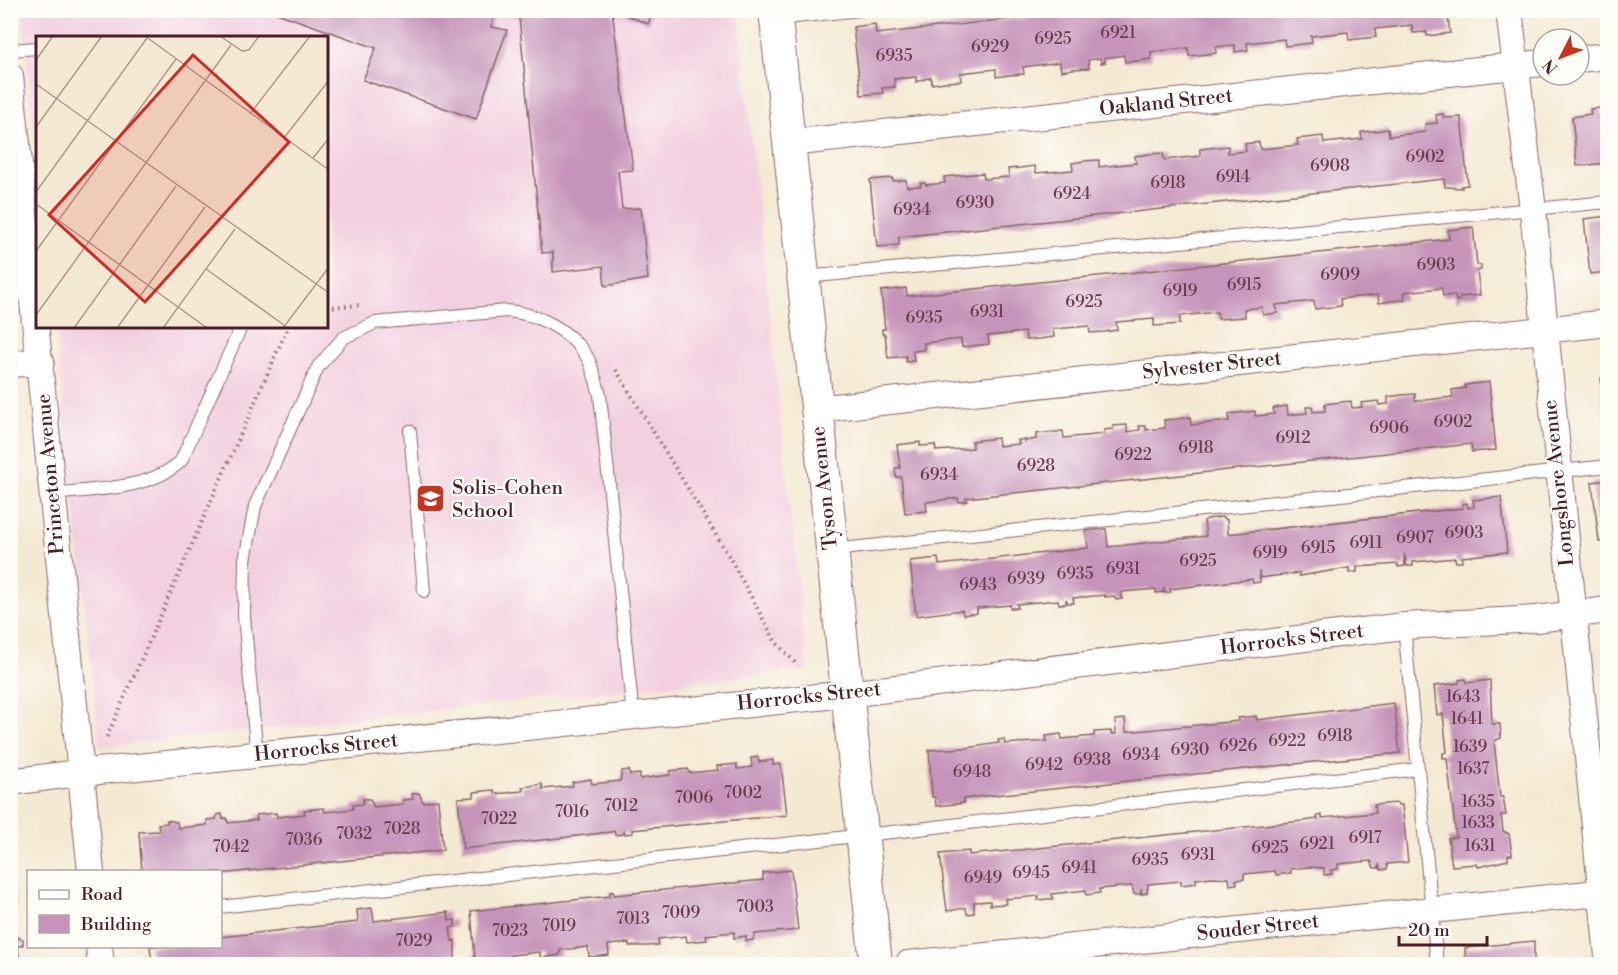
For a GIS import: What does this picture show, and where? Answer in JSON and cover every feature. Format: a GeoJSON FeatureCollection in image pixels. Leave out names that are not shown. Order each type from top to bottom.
{"type":"FeatureCollection","features":[{"type":"Feature","properties":{"kind":"street","name":"Longshore Avenue"},"geometry":{"type":"LineString","coordinates":[[1509,10],[1533,210],[1543,330],[1604,892],[1608,956]]}},
{"type":"Feature","properties":{"kind":"street","name":"Tyson Avenue"},"geometry":{"type":"LineString","coordinates":[[775,15],[876,964]]}},
{"type":"Feature","properties":{"kind":"street"},"geometry":{"type":"LineString","coordinates":[[1591,58],[1608,56]]}},
{"type":"Feature","properties":{"kind":"street","name":"Oakland Street"},"geometry":{"type":"LineString","coordinates":[[789,143],[1531,64]]}},
{"type":"Feature","properties":{"kind":"street","name":"Princeton Avenue"},"geometry":{"type":"LineString","coordinates":[[10,76],[17,199],[41,362],[79,773],[91,870]]}},
{"type":"Feature","properties":{"kind":"street","name":"Sylvester Street"},"geometry":{"type":"LineString","coordinates":[[816,409],[1608,323]]}},
{"type":"Feature","properties":{"kind":"street"},"geometry":{"type":"LineString","coordinates":[[10,364],[41,362]]}},
{"type":"Feature","properties":{"kind":"street","name":"Horrocks Street"},"geometry":{"type":"LineString","coordinates":[[10,782],[847,694],[1404,626],[1573,615],[1608,610]]}},
{"type":"Feature","properties":{"kind":"street","name":"Souder Street"},"geometry":{"type":"LineString","coordinates":[[908,964],[1604,892]]}},
{"type":"Feature","properties":{"kind":"street"},"geometry":{"type":"LineString","coordinates":[[99,948],[101,964]]}},
{"type":"Feature","properties":{"kind":"lane"},"geometry":{"type":"LineString","coordinates":[[775,15],[859,10]]}},
{"type":"Feature","properties":{"kind":"lane"},"geometry":{"type":"LineString","coordinates":[[10,50],[36,48]]}},
{"type":"Feature","properties":{"kind":"lane"},"geometry":{"type":"LineString","coordinates":[[803,277],[1608,202]]}},
{"type":"Feature","properties":{"kind":"lane"},"geometry":{"type":"LineString","coordinates":[[257,756],[243,599],[245,560],[255,506],[318,367],[343,338],[375,323],[506,311],[525,313],[561,330],[587,356],[600,395],[633,716]]}},
{"type":"Feature","properties":{"kind":"lane"},"geometry":{"type":"LineString","coordinates":[[53,494],[141,482],[170,473],[181,461],[241,328]]}},
{"type":"Feature","properties":{"kind":"lane"},"geometry":{"type":"LineString","coordinates":[[410,431],[424,591]]}},
{"type":"Feature","properties":{"kind":"lane"},"geometry":{"type":"LineString","coordinates":[[832,550],[1608,466]]}},
{"type":"Feature","properties":{"kind":"lane"},"geometry":{"type":"LineString","coordinates":[[1404,626],[1437,964]]}},
{"type":"Feature","properties":{"kind":"lane"},"geometry":{"type":"LineString","coordinates":[[222,907],[862,836],[1418,769]]}},
{"type":"Feature","properties":{"kind":"path"},"geometry":{"type":"LineString","coordinates":[[105,740],[134,669],[288,328]]}},
{"type":"Feature","properties":{"kind":"shaded area","name":"Solis-Cohen School"},"geometry":{"type":"Polygon","coordinates":[[[22,11],[738,11],[807,670],[100,747],[55,328],[328,328],[328,36],[36,36],[36,150],[22,11]]]}},
{"type":"Feature","properties":{"kind":"building"},"geometry":{"type":"Polygon","coordinates":[[[612,10],[633,170],[618,171],[622,209],[641,208],[648,279],[605,286],[603,266],[553,272],[553,252],[542,253],[519,17],[495,14],[491,27],[507,30],[476,119],[363,80],[376,48],[271,11],[612,10]]]}},
{"type":"Feature","properties":{"kind":"building"},"geometry":{"type":"Polygon","coordinates":[[[614,10],[653,10],[648,24],[614,10]]]}},
{"type":"Feature","properties":{"kind":"building"},"geometry":{"type":"Polygon","coordinates":[[[1091,10],[1447,10],[1450,33],[1427,36],[1426,32],[1413,33],[1412,25],[1375,29],[1376,37],[1349,40],[1348,32],[1311,36],[1312,43],[1285,46],[1284,39],[1247,43],[1248,50],[1235,52],[1235,45],[1215,47],[1216,53],[1189,56],[1188,48],[1151,52],[1151,59],[1137,61],[1125,62],[1124,55],[1104,58],[1105,62],[1101,63],[1100,58],[1088,60],[1089,68],[1061,71],[1060,62],[1023,67],[1024,74],[996,77],[996,69],[960,73],[961,81],[932,84],[931,77],[916,82],[916,77],[894,79],[895,87],[882,88],[883,93],[861,95],[853,27],[875,24],[876,34],[1091,10]]]}},
{"type":"Feature","properties":{"kind":"building"},"geometry":{"type":"Polygon","coordinates":[[[1600,108],[1601,114],[1608,113],[1608,163],[1577,166],[1572,117],[1591,114],[1590,109],[1600,108]]]}},
{"type":"Feature","properties":{"kind":"building"},"geometry":{"type":"Polygon","coordinates":[[[1443,114],[1444,118],[1461,117],[1468,185],[1461,186],[1462,188],[1445,187],[1444,179],[899,237],[899,245],[877,247],[870,180],[892,178],[893,181],[906,180],[907,187],[921,186],[920,183],[926,185],[945,183],[944,177],[983,173],[984,179],[1009,177],[1008,169],[1035,166],[1036,173],[1073,170],[1072,163],[1084,161],[1099,160],[1099,167],[1136,163],[1135,156],[1149,154],[1163,153],[1164,160],[1200,156],[1200,149],[1228,146],[1228,153],[1246,151],[1245,144],[1259,142],[1260,149],[1298,145],[1297,139],[1323,136],[1324,143],[1362,139],[1361,132],[1388,129],[1389,136],[1425,132],[1425,124],[1437,123],[1436,115],[1443,114]]]}},
{"type":"Feature","properties":{"kind":"building"},"geometry":{"type":"Polygon","coordinates":[[[1608,216],[1608,272],[1590,274],[1584,219],[1608,216]]]}},
{"type":"Feature","properties":{"kind":"building"},"geometry":{"type":"Polygon","coordinates":[[[1473,227],[1477,265],[1481,265],[1481,270],[1477,271],[1480,295],[1460,297],[1460,300],[1456,301],[1455,295],[1443,296],[1442,288],[1404,292],[1405,300],[1379,303],[1378,295],[1340,299],[1341,306],[1315,309],[1314,301],[1276,305],[1277,313],[1263,315],[1262,307],[1244,309],[1245,317],[1218,319],[1217,312],[1180,316],[1180,324],[1154,326],[1154,319],[1116,322],[1117,330],[1104,332],[1090,333],[1089,326],[1053,329],[1054,337],[1039,339],[1026,340],[1025,332],[988,336],[989,344],[962,347],[961,339],[924,343],[924,350],[913,351],[914,361],[906,362],[906,356],[888,358],[885,334],[882,334],[882,329],[885,329],[881,291],[906,288],[907,296],[1386,246],[1449,239],[1448,230],[1473,227]]]}},
{"type":"Feature","properties":{"kind":"building"},"geometry":{"type":"Polygon","coordinates":[[[1601,378],[1608,378],[1608,430],[1606,430],[1601,378]]]}},
{"type":"Feature","properties":{"kind":"building"},"geometry":{"type":"Polygon","coordinates":[[[1489,382],[1496,450],[1472,452],[1471,444],[966,498],[967,501],[959,502],[958,498],[926,502],[927,511],[905,513],[901,477],[896,477],[895,468],[900,468],[897,445],[920,442],[920,446],[935,445],[936,451],[973,448],[972,441],[998,438],[999,446],[1019,444],[1018,440],[1036,439],[1036,434],[1063,431],[1064,438],[1104,434],[1104,430],[1113,429],[1113,426],[1127,425],[1127,432],[1140,430],[1139,426],[1146,426],[1146,430],[1165,428],[1164,420],[1190,417],[1191,425],[1229,421],[1229,414],[1255,411],[1255,416],[1274,414],[1273,408],[1287,406],[1288,415],[1307,413],[1306,407],[1312,407],[1313,412],[1325,411],[1325,404],[1351,401],[1352,408],[1362,407],[1361,403],[1378,401],[1379,405],[1388,404],[1388,397],[1401,395],[1415,394],[1415,401],[1453,397],[1452,390],[1465,388],[1465,385],[1489,382]]]}},
{"type":"Feature","properties":{"kind":"building"},"geometry":{"type":"Polygon","coordinates":[[[1608,480],[1608,541],[1599,542],[1592,482],[1608,480]]]}},
{"type":"Feature","properties":{"kind":"building"},"geometry":{"type":"Polygon","coordinates":[[[1501,497],[1507,552],[1462,557],[1462,562],[1456,562],[1455,558],[1413,562],[1413,566],[1407,566],[1404,554],[1405,566],[1398,567],[1398,564],[1357,567],[1357,572],[1349,573],[1349,568],[1299,576],[1299,573],[1260,578],[1259,571],[1260,582],[1253,583],[1252,579],[1170,589],[1171,592],[1164,593],[1164,588],[1163,592],[1156,593],[1156,589],[1122,592],[1122,599],[1116,600],[1114,596],[1105,597],[1105,595],[1073,598],[1074,603],[1068,603],[1066,599],[1066,604],[1059,604],[1058,600],[1017,604],[1018,608],[1010,608],[1010,605],[977,608],[977,613],[963,615],[962,610],[916,616],[910,561],[938,558],[939,565],[1088,548],[1086,531],[1106,529],[1108,547],[1206,536],[1204,521],[1222,517],[1227,520],[1228,534],[1463,508],[1462,504],[1467,503],[1468,508],[1474,507],[1473,500],[1501,497]]]}},
{"type":"Feature","properties":{"kind":"building"},"geometry":{"type":"Polygon","coordinates":[[[1466,679],[1467,683],[1490,680],[1492,724],[1500,724],[1501,738],[1494,741],[1500,797],[1503,797],[1506,815],[1501,815],[1503,831],[1509,834],[1512,855],[1508,855],[1508,860],[1478,867],[1477,864],[1452,866],[1448,838],[1456,837],[1447,758],[1443,758],[1443,753],[1447,752],[1443,714],[1437,715],[1434,686],[1459,683],[1459,680],[1466,679]]]}},
{"type":"Feature","properties":{"kind":"building"},"geometry":{"type":"Polygon","coordinates":[[[1394,703],[1400,753],[985,796],[963,799],[964,803],[936,806],[935,797],[932,797],[929,750],[967,748],[999,743],[998,740],[1004,739],[1005,744],[1047,741],[1046,736],[1061,734],[1062,739],[1094,736],[1094,732],[1111,731],[1111,734],[1116,734],[1115,720],[1125,719],[1126,732],[1239,721],[1238,718],[1256,716],[1257,720],[1394,703]]]}},
{"type":"Feature","properties":{"kind":"building"},"geometry":{"type":"Polygon","coordinates":[[[758,757],[759,762],[773,760],[773,765],[781,764],[787,815],[632,830],[633,833],[625,834],[624,830],[623,834],[615,835],[614,831],[463,849],[458,798],[474,797],[474,792],[494,790],[495,794],[523,791],[522,787],[542,784],[543,789],[573,786],[572,782],[591,779],[592,784],[620,781],[622,771],[629,770],[630,775],[640,774],[640,779],[670,775],[670,771],[688,769],[689,773],[718,770],[717,766],[737,764],[737,769],[752,767],[751,758],[758,757]]]}},
{"type":"Feature","properties":{"kind":"building"},"geometry":{"type":"Polygon","coordinates":[[[419,793],[423,802],[438,800],[443,850],[222,874],[222,870],[142,870],[139,832],[159,831],[158,824],[167,823],[167,820],[177,822],[178,828],[207,825],[207,820],[216,819],[217,815],[222,814],[223,819],[227,818],[228,823],[257,820],[256,815],[276,813],[277,817],[305,814],[304,810],[324,808],[325,812],[353,809],[353,805],[363,804],[363,799],[370,799],[374,807],[403,804],[403,800],[413,799],[412,794],[419,793]]]}},
{"type":"Feature","properties":{"kind":"building"},"geometry":{"type":"Polygon","coordinates":[[[1397,803],[1402,805],[1408,862],[1387,864],[1387,869],[1381,870],[1379,864],[1379,868],[1374,868],[1371,861],[1338,864],[1338,869],[1331,870],[1332,874],[1324,875],[1324,868],[1307,867],[1291,869],[1291,873],[1276,875],[1275,871],[1244,874],[1244,879],[1236,880],[1237,884],[1230,885],[1229,878],[1212,877],[1196,879],[1196,883],[1181,885],[1181,881],[1148,884],[1147,893],[1142,894],[1141,889],[1141,894],[1134,894],[1132,886],[1099,889],[1100,893],[1086,895],[1086,890],[1052,894],[1053,899],[1038,900],[1039,896],[1005,899],[1006,904],[990,905],[990,901],[974,902],[974,913],[967,914],[966,908],[947,911],[940,854],[969,851],[969,855],[1303,821],[1318,819],[1317,816],[1322,815],[1322,818],[1375,813],[1374,805],[1397,803]]]}},
{"type":"Feature","properties":{"kind":"building"},"geometry":{"type":"Polygon","coordinates":[[[791,870],[798,930],[755,934],[753,940],[746,941],[746,936],[734,938],[734,932],[706,935],[707,940],[687,942],[686,936],[658,939],[658,945],[629,946],[629,943],[608,945],[609,955],[589,957],[588,947],[560,950],[560,955],[540,958],[540,952],[511,955],[512,961],[491,963],[491,958],[475,959],[471,911],[610,896],[610,892],[613,891],[614,895],[763,880],[763,873],[791,870]]]}},
{"type":"Feature","properties":{"kind":"building"},"geometry":{"type":"Polygon","coordinates":[[[10,896],[15,896],[16,909],[10,910],[10,896]]]}},
{"type":"Feature","properties":{"kind":"building"},"geometry":{"type":"Polygon","coordinates":[[[372,908],[374,921],[448,912],[449,921],[455,920],[455,927],[450,928],[452,941],[455,940],[455,962],[439,964],[152,964],[150,948],[222,948],[222,937],[358,922],[357,910],[372,908]]]}},
{"type":"Feature","properties":{"kind":"building"},"geometry":{"type":"Polygon","coordinates":[[[10,936],[23,939],[23,945],[18,946],[19,956],[14,956],[15,964],[10,964],[10,936]]]}},
{"type":"Feature","properties":{"kind":"building"},"geometry":{"type":"Polygon","coordinates":[[[1534,941],[1534,964],[1466,964],[1465,948],[1534,941]]]}},
{"type":"Feature","properties":{"kind":"place","name":"Solis-Cohen School"},"geometry":{"type":"Point","coordinates":[431,499]}}]}
